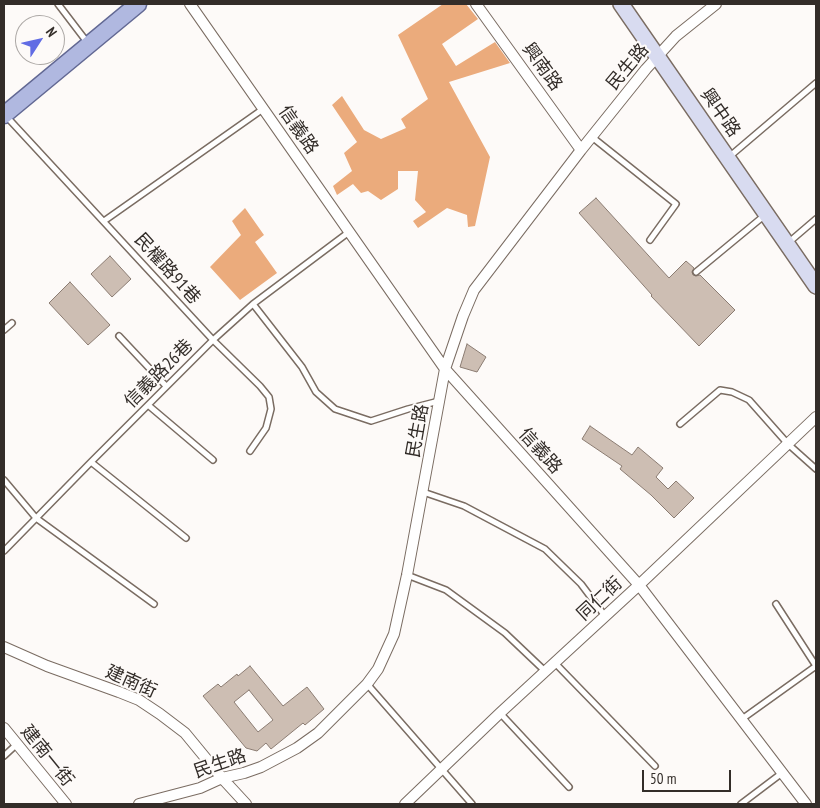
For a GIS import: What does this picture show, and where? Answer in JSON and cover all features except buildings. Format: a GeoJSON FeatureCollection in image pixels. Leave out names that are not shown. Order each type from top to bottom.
{"type":"FeatureCollection","features":[{"type":"Feature","properties":{"kind":"main road"},"geometry":{"type":"LineString","coordinates":[[4,114],[138,4]]}},
{"type":"Feature","properties":{"kind":"main road","name":"興中路"},"geometry":{"type":"LineString","coordinates":[[621,4],[816,286]]}},
{"type":"Feature","properties":{"kind":"street","name":"信義路"},"geometry":{"type":"LineString","coordinates":[[190,4],[445,369],[639,585],[806,804]]}},
{"type":"Feature","properties":{"kind":"street","name":"興南路"},"geometry":{"type":"LineString","coordinates":[[476,4],[581,150]]}},
{"type":"Feature","properties":{"kind":"street","name":"民生路"},"geometry":{"type":"LineString","coordinates":[[139,804],[200,788],[222,778],[261,767],[297,748],[318,733],[367,684],[378,669],[394,634],[408,576],[445,369],[474,290],[581,150],[657,56],[676,36],[716,4]]}},
{"type":"Feature","properties":{"kind":"street","name":"同仁街"},"geometry":{"type":"LineString","coordinates":[[405,804],[816,417]]}},
{"type":"Feature","properties":{"kind":"street","name":"建南街"},"geometry":{"type":"LineString","coordinates":[[4,647],[47,666],[139,700],[185,733],[246,804]]}},
{"type":"Feature","properties":{"kind":"street","name":"建南一街"},"geometry":{"type":"LineString","coordinates":[[4,728],[66,804]]}},
{"type":"Feature","properties":{"kind":"lane"},"geometry":{"type":"LineString","coordinates":[[58,4],[89,44]]}},
{"type":"Feature","properties":{"kind":"lane"},"geometry":{"type":"LineString","coordinates":[[728,158],[816,83]]}},
{"type":"Feature","properties":{"kind":"lane","name":"信義路"},"geometry":{"type":"LineString","coordinates":[[104,221],[263,109]]}},
{"type":"Feature","properties":{"kind":"lane","name":"民權路91巷"},"geometry":{"type":"LineString","coordinates":[[4,114],[212,340],[269,397],[271,409],[266,428],[250,451]]}},
{"type":"Feature","properties":{"kind":"lane"},"geometry":{"type":"LineString","coordinates":[[592,137],[676,204],[650,240]]}},
{"type":"Feature","properties":{"kind":"lane"},"geometry":{"type":"LineString","coordinates":[[696,272],[766,214]]}},
{"type":"Feature","properties":{"kind":"lane"},"geometry":{"type":"LineString","coordinates":[[787,244],[816,219]]}},
{"type":"Feature","properties":{"kind":"lane","name":"信義路26巷"},"geometry":{"type":"LineString","coordinates":[[4,552],[212,340],[253,304],[350,232]]}},
{"type":"Feature","properties":{"kind":"lane"},"geometry":{"type":"LineString","coordinates":[[253,304],[302,367],[316,392],[335,409],[371,421],[440,401]]}},
{"type":"Feature","properties":{"kind":"lane"},"geometry":{"type":"LineString","coordinates":[[4,330],[12,322]]}},
{"type":"Feature","properties":{"kind":"lane"},"geometry":{"type":"LineString","coordinates":[[119,336],[166,386]]}},
{"type":"Feature","properties":{"kind":"lane"},"geometry":{"type":"LineString","coordinates":[[680,424],[720,390],[732,392],[749,400],[788,444],[816,469]]}},
{"type":"Feature","properties":{"kind":"lane"},"geometry":{"type":"LineString","coordinates":[[148,405],[213,460]]}},
{"type":"Feature","properties":{"kind":"lane"},"geometry":{"type":"LineString","coordinates":[[91,462],[186,538]]}},
{"type":"Feature","properties":{"kind":"lane"},"geometry":{"type":"LineString","coordinates":[[4,480],[36,518],[154,604]]}},
{"type":"Feature","properties":{"kind":"lane"},"geometry":{"type":"LineString","coordinates":[[423,492],[464,506],[545,548],[581,584],[605,616]]}},
{"type":"Feature","properties":{"kind":"lane"},"geometry":{"type":"LineString","coordinates":[[408,576],[446,590],[505,633],[545,671]]}},
{"type":"Feature","properties":{"kind":"lane"},"geometry":{"type":"LineString","coordinates":[[741,720],[816,666],[776,604]]}},
{"type":"Feature","properties":{"kind":"lane"},"geometry":{"type":"LineString","coordinates":[[555,662],[655,766]]}},
{"type":"Feature","properties":{"kind":"lane"},"geometry":{"type":"LineString","coordinates":[[367,684],[472,804]]}},
{"type":"Feature","properties":{"kind":"lane"},"geometry":{"type":"LineString","coordinates":[[500,713],[569,787]]}},
{"type":"Feature","properties":{"kind":"lane"},"geometry":{"type":"LineString","coordinates":[[4,756],[17,744]]}},
{"type":"Feature","properties":{"kind":"lane"},"geometry":{"type":"LineString","coordinates":[[741,804],[782,773]]}},
{"type":"Feature","properties":{"kind":"shaded area"},"geometry":{"type":"Polygon","coordinates":[[[443,4],[466,4],[478,19],[442,44],[456,66],[495,42],[510,63],[449,82],[490,157],[475,226],[468,227],[467,215],[447,208],[418,228],[413,221],[426,212],[415,200],[418,171],[398,171],[398,189],[381,200],[368,191],[361,193],[353,184],[337,195],[333,186],[352,171],[344,153],[357,142],[332,105],[342,96],[364,130],[381,139],[406,128],[401,119],[428,99],[398,35],[443,4]]]}},
{"type":"Feature","properties":{"kind":"shaded area"},"geometry":{"type":"Polygon","coordinates":[[[245,208],[264,235],[255,242],[277,273],[240,300],[210,267],[241,235],[232,221],[245,208]]]}}]}
